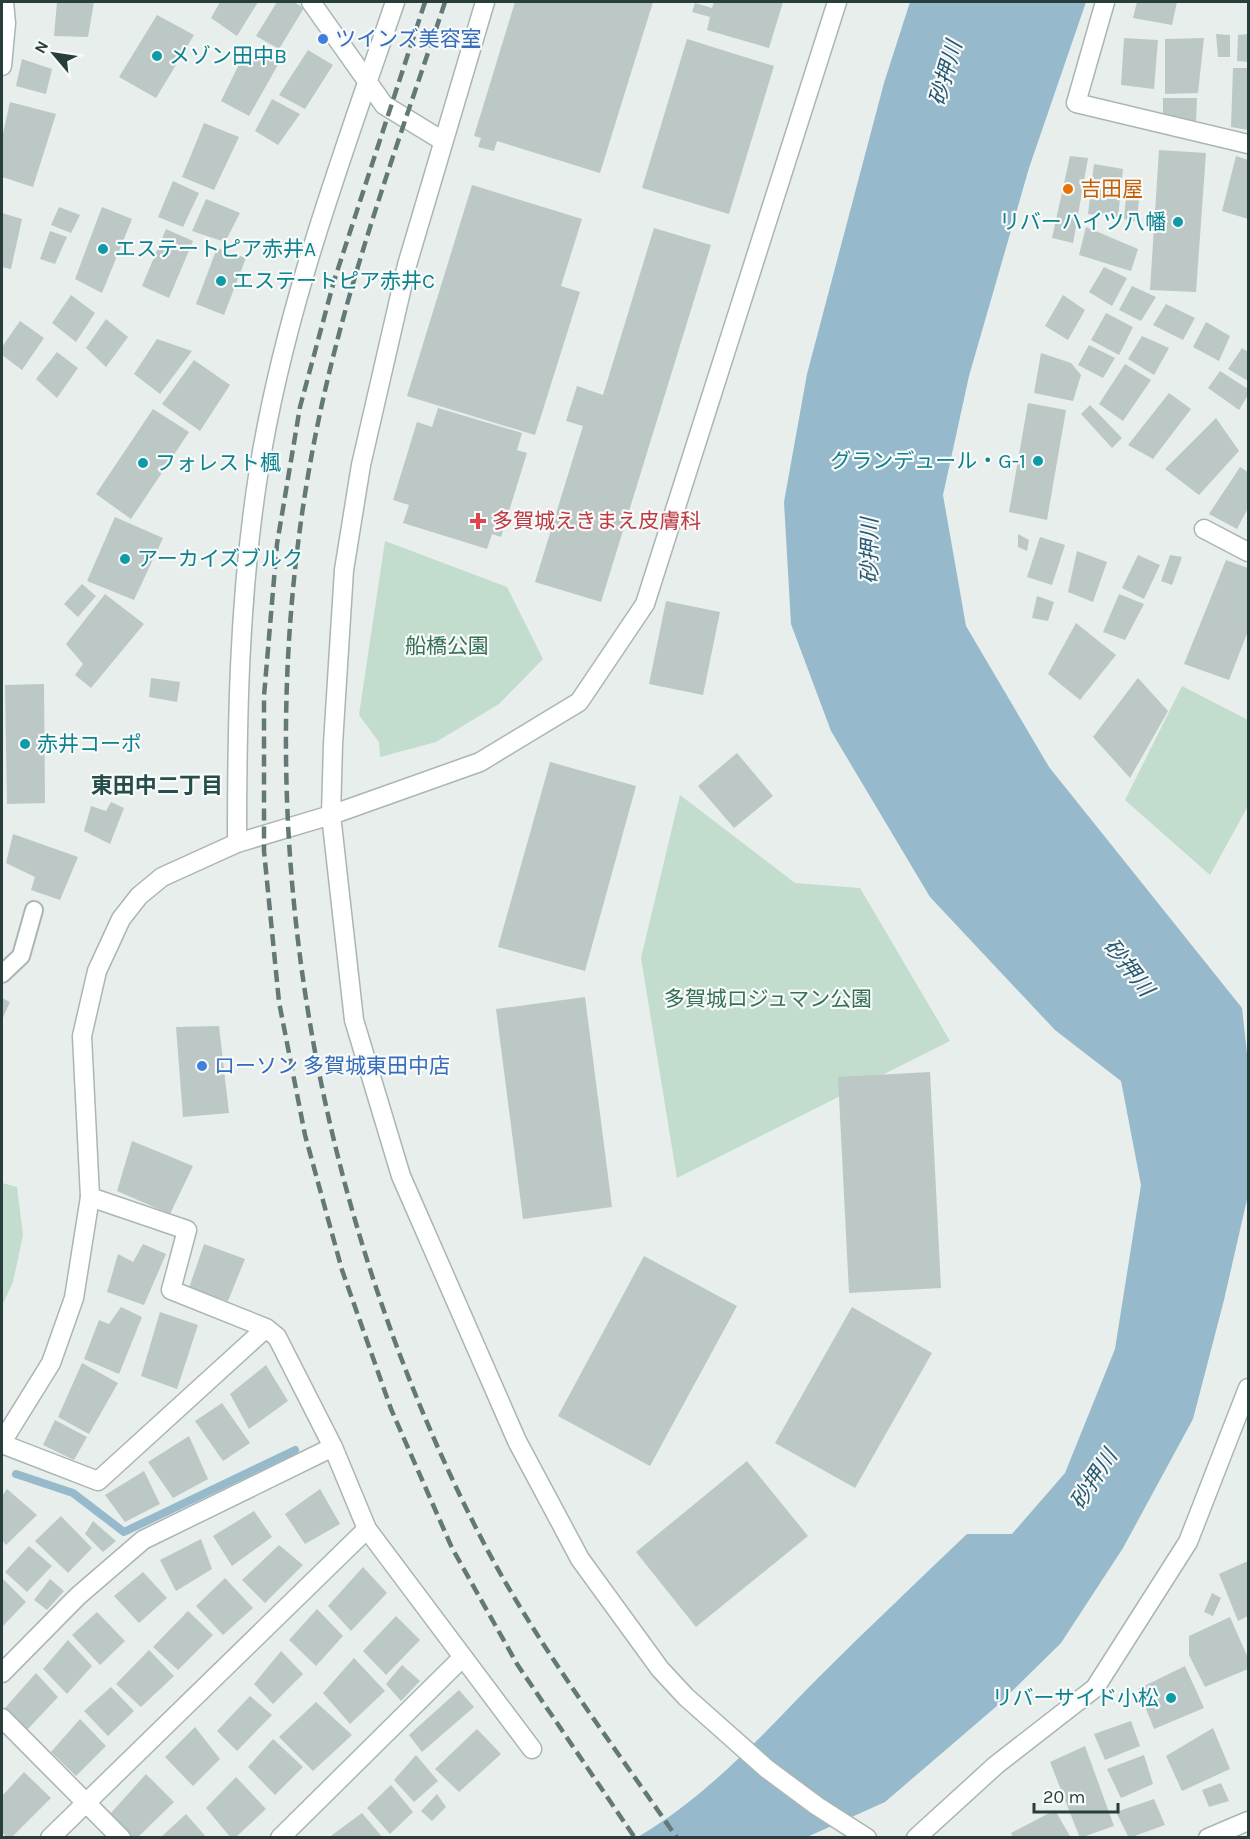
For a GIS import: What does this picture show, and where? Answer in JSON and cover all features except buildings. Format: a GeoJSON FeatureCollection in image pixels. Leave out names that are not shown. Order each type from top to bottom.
{"type":"FeatureCollection","features":[{"type":"Feature","properties":{"kind":"street"},"geometry":{"type":"LineString","coordinates":[[2,66],[6,23],[4,2]]}},
{"type":"Feature","properties":{"kind":"street"},"geometry":{"type":"LineString","coordinates":[[311,2],[384,105],[443,141]]}},
{"type":"Feature","properties":{"kind":"street"},"geometry":{"type":"LineString","coordinates":[[237,843],[237,723],[243,586],[258,474],[284,350],[326,203],[395,2]]}},
{"type":"Feature","properties":{"kind":"street"},"geometry":{"type":"LineString","coordinates":[[485,2],[407,266],[357,488],[344,570],[331,815],[354,1020],[400,1176],[517,1441],[580,1559],[660,1669],[686,1697],[767,1769],[817,1806],[867,1838]]}},
{"type":"Feature","properties":{"kind":"street"},"geometry":{"type":"LineString","coordinates":[[266,1328],[98,1481],[2,1443],[51,1363],[74,1298],[90,1197],[82,1036],[98,971],[121,920],[139,896],[162,878],[237,843],[331,815],[480,762],[579,702],[645,604],[837,2]]}},
{"type":"Feature","properties":{"kind":"street"},"geometry":{"type":"LineString","coordinates":[[1105,2],[1076,103],[1248,144]]}},
{"type":"Feature","properties":{"kind":"street"},"geometry":{"type":"LineString","coordinates":[[1204,530],[1248,552]]}},
{"type":"Feature","properties":{"kind":"street"},"geometry":{"type":"LineString","coordinates":[[90,1197],[187,1230],[171,1290],[266,1328],[277,1337],[333,1448],[367,1529],[532,1749]]}},
{"type":"Feature","properties":{"kind":"street"},"geometry":{"type":"LineString","coordinates":[[916,1838],[996,1764],[1095,1688],[1188,1542],[1248,1388]]}},
{"type":"Feature","properties":{"kind":"street"},"geometry":{"type":"LineString","coordinates":[[2,1672],[78,1596],[143,1540],[333,1448]]}},
{"type":"Feature","properties":{"kind":"street"},"geometry":{"type":"LineString","coordinates":[[50,1838],[367,1529]]}},
{"type":"Feature","properties":{"kind":"street"},"geometry":{"type":"LineString","coordinates":[[280,1838],[464,1657]]}},
{"type":"Feature","properties":{"kind":"street"},"geometry":{"type":"LineString","coordinates":[[2,1718],[121,1838]]}},
{"type":"Feature","properties":{"kind":"street"},"geometry":{"type":"LineString","coordinates":[[1208,1838],[1248,1821]]}},
{"type":"Feature","properties":{"kind":"lane"},"geometry":{"type":"LineString","coordinates":[[2,974],[21,956],[34,910]]}},
{"type":"Feature","properties":{"kind":"green space","name":"船橋公園"},"geometry":{"type":"Polygon","coordinates":[[[385,541],[507,587],[543,659],[499,704],[436,742],[380,757],[379,742],[359,715],[385,541]]]}},
{"type":"Feature","properties":{"kind":"green space"},"geometry":{"type":"Polygon","coordinates":[[[1182,686],[1248,720],[1248,806],[1210,875],[1125,800],[1182,686]]]}},
{"type":"Feature","properties":{"kind":"green space","name":"多賀城ロジュマン公園"},"geometry":{"type":"Polygon","coordinates":[[[680,795],[795,883],[860,888],[950,1041],[677,1178],[641,958],[680,795]]]}},
{"type":"Feature","properties":{"kind":"green space"},"geometry":{"type":"Polygon","coordinates":[[[2,1183],[17,1187],[23,1235],[13,1282],[2,1306],[2,1183]]]}},
{"type":"Feature","properties":{"kind":"water","name":"砂押川"},"geometry":{"type":"Polygon","coordinates":[[[910,2],[1086,2],[1029,168],[969,376],[943,495],[966,626],[1049,767],[1242,1008],[1248,1063],[1248,1195],[1193,1419],[1123,1548],[1061,1643],[998,1705],[885,1802],[807,1837],[636,1838],[662,1822],[710,1785],[967,1534],[1012,1534],[1065,1473],[1115,1349],[1141,1185],[1121,1081],[1055,1030],[930,897],[831,731],[791,624],[784,502],[807,374],[884,83],[910,2]]]}},
{"type":"Feature","properties":{"kind":"waterway"},"geometry":{"type":"LineString","coordinates":[[16,1474],[73,1493],[124,1532],[295,1450]]}},
{"type":"Feature","properties":{"kind":"railway"},"geometry":{"type":"LineString","coordinates":[[425,2],[334,281],[300,407],[277,544],[264,696],[264,851],[279,1002],[305,1135],[342,1270],[391,1409],[452,1548],[517,1664],[635,1838]]}},
{"type":"Feature","properties":{"kind":"railway"},"geometry":{"type":"LineString","coordinates":[[445,2],[378,201],[334,353],[322,404],[298,546],[287,690],[289,834],[303,978],[329,1120],[367,1259],[416,1395],[475,1526],[520,1607],[570,1685],[677,1838]]}},
{"type":"Feature","properties":{"kind":"place","name":"ツインズ美容室"},"geometry":{"type":"Point","coordinates":[323,39]}},
{"type":"Feature","properties":{"kind":"place","name":"メゾン田中B"},"geometry":{"type":"Point","coordinates":[157,56]}},
{"type":"Feature","properties":{"kind":"place","name":"吉田屋"},"geometry":{"type":"Point","coordinates":[1068,189]}},
{"type":"Feature","properties":{"kind":"place","name":"リバーハイツ八幡"},"geometry":{"type":"Point","coordinates":[1178,222]}},
{"type":"Feature","properties":{"kind":"place","name":"エステートピア赤井A"},"geometry":{"type":"Point","coordinates":[103,249]}},
{"type":"Feature","properties":{"kind":"place","name":"エステートピア赤井C"},"geometry":{"type":"Point","coordinates":[221,281]}},
{"type":"Feature","properties":{"kind":"place","name":"グランデュール・G-1"},"geometry":{"type":"Point","coordinates":[1038,461]}},
{"type":"Feature","properties":{"kind":"place","name":"フォレスト楓"},"geometry":{"type":"Point","coordinates":[143,463]}},
{"type":"Feature","properties":{"kind":"place","name":"多賀城えきまえ皮膚科"},"geometry":{"type":"Point","coordinates":[478,521]}},
{"type":"Feature","properties":{"kind":"place","name":"アーカイズブルク"},"geometry":{"type":"Point","coordinates":[125,559]}},
{"type":"Feature","properties":{"kind":"place","name":"赤井コーポ"},"geometry":{"type":"Point","coordinates":[25,744]}},
{"type":"Feature","properties":{"kind":"place","name":"ローソン 多賀城東田中店"},"geometry":{"type":"Point","coordinates":[202,1066]}},
{"type":"Feature","properties":{"kind":"place","name":"リバーサイド小松"},"geometry":{"type":"Point","coordinates":[1171,1698]}},
{"type":"Feature","properties":{"kind":"district","name":"東田中二丁目"},"geometry":{"type":"Point","coordinates":[157,785]}}]}
